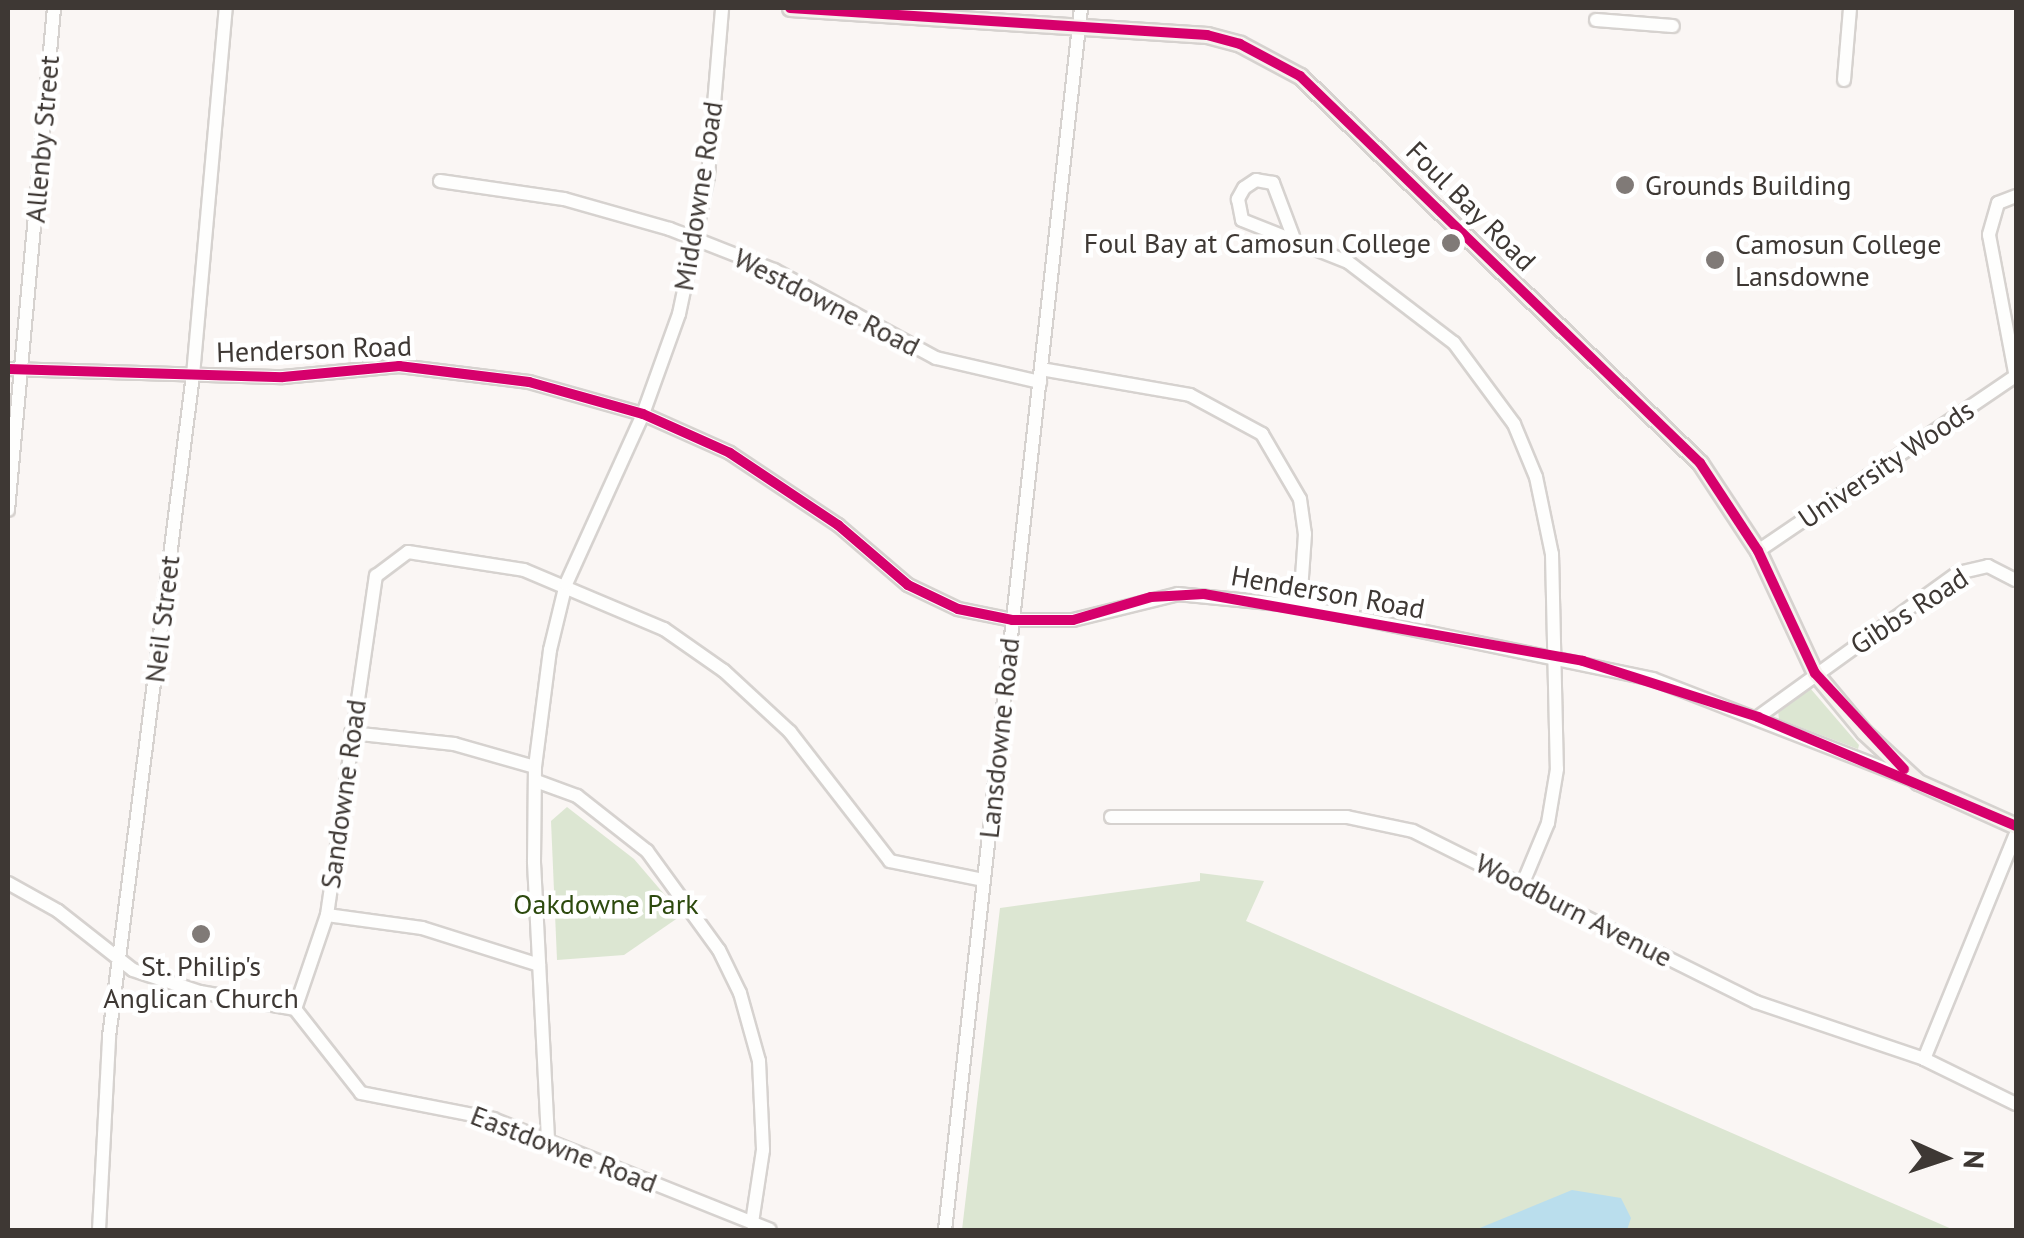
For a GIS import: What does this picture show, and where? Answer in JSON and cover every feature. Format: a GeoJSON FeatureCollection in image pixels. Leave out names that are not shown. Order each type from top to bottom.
{"type":"FeatureCollection","features":[{"type":"Feature","properties":{"kind":"main road","name":"Foul Bay Road"},"geometry":{"type":"LineString","coordinates":[[790,8],[916,13],[1208,35],[1257,52],[1300,76],[1700,463],[1758,551],[1815,673],[1918,782]]}},
{"type":"Feature","properties":{"kind":"main road","name":"Henderson Road"},"geometry":{"type":"LineString","coordinates":[[1918,782],[2016,826]]}},
{"type":"Feature","properties":{"kind":"street","name":"Allenby Street"},"geometry":{"type":"LineString","coordinates":[[8,510],[14,369],[54,8]]}},
{"type":"Feature","properties":{"kind":"street","name":"Neil Street"},"geometry":{"type":"LineString","coordinates":[[99,1230],[118,962],[193,375],[226,8]]}},
{"type":"Feature","properties":{"kind":"street","name":"Middowne Road"},"geometry":{"type":"LineString","coordinates":[[548,1139],[539,965],[536,774],[550,650],[566,584],[643,414],[698,239],[722,8]]}},
{"type":"Feature","properties":{"kind":"street","name":"Lansdowne Road"},"geometry":{"type":"LineString","coordinates":[[945,1230],[1082,8]]}},
{"type":"Feature","properties":{"kind":"street"},"geometry":{"type":"LineString","coordinates":[[1844,80],[1850,8]]}},
{"type":"Feature","properties":{"kind":"street"},"geometry":{"type":"LineString","coordinates":[[1596,19],[1674,26]]}},
{"type":"Feature","properties":{"kind":"street"},"geometry":{"type":"LineString","coordinates":[[1293,236],[1273,183],[1256,180],[1244,188],[1238,199],[1242,220],[1293,236],[1348,262],[1426,319],[1486,381],[1514,424],[1549,531],[1554,655],[1555,796],[1523,883]]}},
{"type":"Feature","properties":{"kind":"street","name":"Westdowne Road"},"geometry":{"type":"LineString","coordinates":[[440,181],[564,199],[698,239],[823,294],[936,358],[1190,396],[1262,434],[1300,499],[1306,534],[1300,606]]}},
{"type":"Feature","properties":{"kind":"street","name":"University Woods"},"geometry":{"type":"LineString","coordinates":[[1758,551],[2015,378],[1990,236],[1998,203],[2016,196]]}},
{"type":"Feature","properties":{"kind":"street","name":"Henderson Road"},"geometry":{"type":"LineString","coordinates":[[14,369],[193,375],[438,368],[528,382],[643,414],[765,474],[924,594],[958,609],[1012,620],[1072,620],[1178,594],[1300,606],[1554,655],[1653,679],[1918,782]]}},
{"type":"Feature","properties":{"kind":"street","name":"Sandowne Road"},"geometry":{"type":"LineString","coordinates":[[295,1009],[327,915],[350,733],[376,576],[396,556],[424,552],[566,584]]}},
{"type":"Feature","properties":{"kind":"street","name":"Gibbs Road"},"geometry":{"type":"LineString","coordinates":[[1758,717],[1958,573],[1988,566],[2016,580]]}},
{"type":"Feature","properties":{"kind":"street"},"geometry":{"type":"LineString","coordinates":[[566,584],[664,629],[724,671],[800,742],[890,861],[983,880]]}},
{"type":"Feature","properties":{"kind":"street"},"geometry":{"type":"LineString","coordinates":[[350,733],[454,744],[536,774],[577,796],[647,851],[706,924],[749,1018],[763,1098],[752,1223]]}},
{"type":"Feature","properties":{"kind":"street","name":"Woodburn Avenue"},"geometry":{"type":"LineString","coordinates":[[1111,817],[1312,816],[1384,823],[1444,843],[1756,1002],[1924,1059],[2016,1104]]}},
{"type":"Feature","properties":{"kind":"street"},"geometry":{"type":"LineString","coordinates":[[1924,1059],[2016,834]]}},
{"type":"Feature","properties":{"kind":"street"},"geometry":{"type":"LineString","coordinates":[[8,883],[58,911],[118,962],[166,983],[295,1009]]}},
{"type":"Feature","properties":{"kind":"street"},"geometry":{"type":"LineString","coordinates":[[327,915],[422,928],[539,965]]}},
{"type":"Feature","properties":{"kind":"street","name":"Eastdowne Road"},"geometry":{"type":"LineString","coordinates":[[295,1009],[361,1093],[468,1112],[548,1139],[770,1230]]}},
{"type":"Feature","properties":{"kind":"green space"},"geometry":{"type":"Polygon","coordinates":[[[1810,688],[1859,745],[1858,749],[1779,719],[1778,711],[1810,688]]]}},
{"type":"Feature","properties":{"kind":"green space","name":"Oakdowne Park"},"geometry":{"type":"Polygon","coordinates":[[[567,807],[634,859],[682,915],[624,955],[557,960],[551,821],[567,807]]]}},
{"type":"Feature","properties":{"kind":"green space"},"geometry":{"type":"Polygon","coordinates":[[[1200,873],[1264,881],[1246,921],[1954,1230],[962,1230],[1000,908],[1200,881],[1200,873]]]}},
{"type":"Feature","properties":{"kind":"water"},"geometry":{"type":"Polygon","coordinates":[[[1572,1190],[1621,1198],[1631,1218],[1627,1230],[1475,1230],[1572,1190]]]}},
{"type":"Feature","properties":{"kind":"cycle path"},"geometry":{"type":"LineString","coordinates":[[790,8],[1207,35],[1240,44],[1300,76],[1700,463],[1758,551],[1815,673],[1904,769]]}},
{"type":"Feature","properties":{"kind":"cycle path"},"geometry":{"type":"LineString","coordinates":[[8,369],[283,377],[399,366],[529,382],[643,414],[730,453],[838,525],[908,585],[958,609],[1012,620],[1073,620],[1151,597],[1204,594],[1583,661],[1758,717],[2016,826]]}},
{"type":"Feature","properties":{"kind":"place","name":"Grounds Building"},"geometry":{"type":"Point","coordinates":[1625,185]}},
{"type":"Feature","properties":{"kind":"place","name":"Foul Bay at Camosun College"},"geometry":{"type":"Point","coordinates":[1451,243]}},
{"type":"Feature","properties":{"kind":"place","name":"Camosun College Lansdowne"},"geometry":{"type":"Point","coordinates":[1715,260]}},
{"type":"Feature","properties":{"kind":"place","name":"St. Philip's Anglican Church"},"geometry":{"type":"Point","coordinates":[201,934]}}]}
